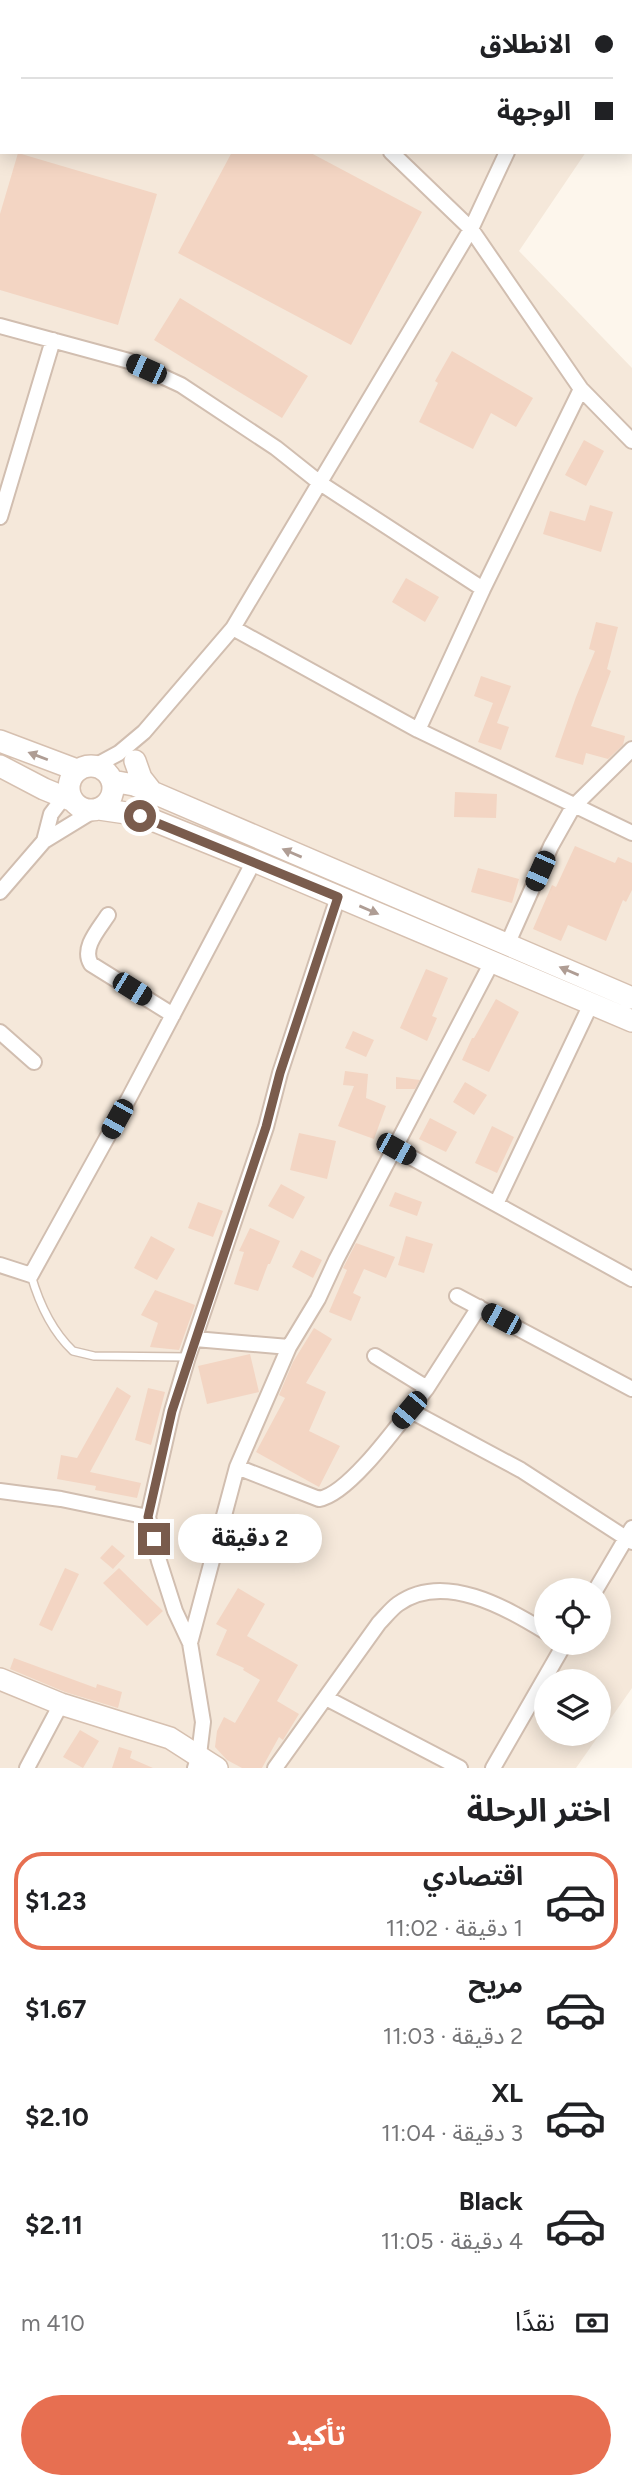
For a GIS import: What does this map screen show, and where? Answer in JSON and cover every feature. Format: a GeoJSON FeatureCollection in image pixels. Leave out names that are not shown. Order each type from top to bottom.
{"type":"FeatureCollection","features":[{"type":"Feature","properties":{"kind":"street"},"geometry":{"type":"LineString","coordinates":[[393,154],[471,229],[581,389],[632,441]]}},
{"type":"Feature","properties":{"kind":"street"},"geometry":{"type":"LineString","coordinates":[[99,774],[144,732],[233,628],[471,229],[507,154]]}},
{"type":"Feature","properties":{"kind":"street"},"geometry":{"type":"LineString","coordinates":[[0,326],[129,361],[181,385],[276,448],[320,483],[483,589]]}},
{"type":"Feature","properties":{"kind":"street"},"geometry":{"type":"LineString","coordinates":[[0,517],[53,340]]}},
{"type":"Feature","properties":{"kind":"street"},"geometry":{"type":"LineString","coordinates":[[418,730],[483,589],[581,389]]}},
{"type":"Feature","properties":{"kind":"street"},"geometry":{"type":"LineString","coordinates":[[233,628],[418,730],[573,807],[632,833]]}},
{"type":"Feature","properties":{"kind":"street"},"geometry":{"type":"LineString","coordinates":[[44,841],[51,814],[67,796],[70,780],[99,774],[121,775],[140,752],[144,732]]}},
{"type":"Feature","properties":{"kind":"street"},"geometry":{"type":"LineString","coordinates":[[0,741],[152,792],[632,998]]}},
{"type":"Feature","properties":{"kind":"street"},"geometry":{"type":"LineString","coordinates":[[507,945],[551,846],[573,807],[632,749]]}},
{"type":"Feature","properties":{"kind":"street"},"geometry":{"type":"LineString","coordinates":[[135,761],[141,778],[152,792]]}},
{"type":"Feature","properties":{"kind":"street"},"geometry":{"type":"LineString","coordinates":[[0,766],[67,796],[77,806],[140,816],[254,861],[632,1021]]}},
{"type":"Feature","properties":{"kind":"street"},"geometry":{"type":"LineString","coordinates":[[0,892],[44,841],[111,798],[99,774]]}},
{"type":"Feature","properties":{"kind":"street"},"geometry":{"type":"LineString","coordinates":[[0,1265],[31,1275],[254,861]]}},
{"type":"Feature","properties":{"kind":"street"},"geometry":{"type":"LineString","coordinates":[[197,1762],[203,1722],[190,1643],[167,1586],[148,1517],[172,1411],[188,1357],[266,1127],[280,1073],[338,897]]}},
{"type":"Feature","properties":{"kind":"street"},"geometry":{"type":"LineString","coordinates":[[108,915],[88,947],[88,960],[173,1015]]}},
{"type":"Feature","properties":{"kind":"street"},"geometry":{"type":"LineString","coordinates":[[190,1643],[237,1467],[289,1347],[318,1298],[492,962]]}},
{"type":"Feature","properties":{"kind":"street"},"geometry":{"type":"LineString","coordinates":[[496,1204],[591,1004]]}},
{"type":"Feature","properties":{"kind":"street"},"geometry":{"type":"LineString","coordinates":[[0,1032],[34,1062]]}},
{"type":"Feature","properties":{"kind":"street"},"geometry":{"type":"LineString","coordinates":[[396,1149],[632,1279]]}},
{"type":"Feature","properties":{"kind":"street"},"geometry":{"type":"LineString","coordinates":[[457,1296],[632,1389]]}},
{"type":"Feature","properties":{"kind":"street"},"geometry":{"type":"LineString","coordinates":[[237,1467],[307,1496],[319,1499],[327,1497],[358,1473],[427,1388],[480,1307]]}},
{"type":"Feature","properties":{"kind":"street"},"geometry":{"type":"LineString","coordinates":[[195,1339],[289,1347]]}},
{"type":"Feature","properties":{"kind":"street"},"geometry":{"type":"LineString","coordinates":[[374,1356],[427,1388]]}},
{"type":"Feature","properties":{"kind":"street"},"geometry":{"type":"LineString","coordinates":[[409,1410],[521,1469],[630,1536],[603,1578]]}},
{"type":"Feature","properties":{"kind":"street"},"geometry":{"type":"LineString","coordinates":[[0,1491],[61,1499],[148,1517]]}},
{"type":"Feature","properties":{"kind":"street"},"geometry":{"type":"LineString","coordinates":[[275,1768],[379,1623],[398,1604],[412,1597],[447,1591],[471,1595],[510,1611],[534,1625]]}},
{"type":"Feature","properties":{"kind":"street"},"geometry":{"type":"LineString","coordinates":[[493,1768],[558,1655]]}},
{"type":"Feature","properties":{"kind":"street"},"geometry":{"type":"LineString","coordinates":[[0,1679],[61,1704],[170,1738],[197,1762],[217,1768]]}},
{"type":"Feature","properties":{"kind":"street"},"geometry":{"type":"LineString","coordinates":[[326,1698],[460,1768]]}},
{"type":"Feature","properties":{"kind":"street"},"geometry":{"type":"LineString","coordinates":[[27,1768],[61,1704]]}},
{"type":"Feature","properties":{"kind":"lane"},"geometry":{"type":"LineString","coordinates":[[31,1275],[49,1319],[65,1344],[76,1353],[94,1356],[188,1357]]}},
{"type":"Feature","properties":{"kind":"shaded area"},"geometry":{"type":"Polygon","coordinates":[[[0,154],[585,154],[519,251],[632,368],[632,1688],[611,1718],[611,1669],[534,1669],[534,1746],[591,1746],[576,1768],[0,1768],[0,154]]]}},
{"type":"Feature","properties":{"kind":"building"},"geometry":{"type":"Polygon","coordinates":[[[18,154],[157,194],[118,325],[0,290],[0,214],[18,154]]]}},
{"type":"Feature","properties":{"kind":"building"},"geometry":{"type":"Polygon","coordinates":[[[231,154],[313,154],[422,212],[351,345],[178,253],[231,154]]]}},
{"type":"Feature","properties":{"kind":"building"},"geometry":{"type":"Polygon","coordinates":[[[180,298],[308,376],[282,418],[154,340],[180,298]]]}},
{"type":"Feature","properties":{"kind":"building"},"geometry":{"type":"Polygon","coordinates":[[[452,351],[533,398],[516,427],[491,413],[473,449],[419,422],[438,383],[435,381],[452,351]]]}},
{"type":"Feature","properties":{"kind":"building"},"geometry":{"type":"Polygon","coordinates":[[[584,440],[604,451],[586,486],[565,475],[584,440]]]}},
{"type":"Feature","properties":{"kind":"building"},"geometry":{"type":"Polygon","coordinates":[[[590,505],[613,512],[601,552],[543,534],[550,511],[585,521],[590,505]]]}},
{"type":"Feature","properties":{"kind":"building"},"geometry":{"type":"Polygon","coordinates":[[[406,578],[439,597],[425,622],[392,602],[406,578]]]}},
{"type":"Feature","properties":{"kind":"building"},"geometry":{"type":"Polygon","coordinates":[[[596,622],[618,627],[607,669],[611,671],[591,726],[625,736],[623,745],[608,759],[586,753],[583,765],[555,757],[595,651],[589,649],[596,622]]]}},
{"type":"Feature","properties":{"kind":"building"},"geometry":{"type":"Polygon","coordinates":[[[481,676],[511,686],[497,723],[509,727],[501,750],[478,742],[493,703],[474,696],[481,676]]]}},
{"type":"Feature","properties":{"kind":"building"},"geometry":{"type":"Polygon","coordinates":[[[455,792],[497,794],[496,818],[454,817],[455,792]]]}},
{"type":"Feature","properties":{"kind":"building"},"geometry":{"type":"Polygon","coordinates":[[[575,846],[615,863],[618,857],[632,863],[632,890],[626,902],[623,900],[606,941],[568,925],[561,941],[533,929],[552,885],[556,887],[575,846]]]}},
{"type":"Feature","properties":{"kind":"building"},"geometry":{"type":"Polygon","coordinates":[[[478,868],[519,879],[512,903],[471,892],[478,868]]]}},
{"type":"Feature","properties":{"kind":"building"},"geometry":{"type":"Polygon","coordinates":[[[426,969],[448,978],[432,1016],[437,1018],[427,1041],[400,1028],[426,969]]]}},
{"type":"Feature","properties":{"kind":"building"},"geometry":{"type":"Polygon","coordinates":[[[496,999],[519,1012],[489,1072],[462,1060],[496,999]]]}},
{"type":"Feature","properties":{"kind":"building"},"geometry":{"type":"Polygon","coordinates":[[[353,1031],[374,1040],[366,1057],[345,1048],[353,1031]]]}},
{"type":"Feature","properties":{"kind":"building"},"geometry":{"type":"Polygon","coordinates":[[[345,1071],[368,1074],[366,1098],[386,1106],[374,1139],[338,1126],[354,1086],[343,1085],[345,1071]]]}},
{"type":"Feature","properties":{"kind":"building"},"geometry":{"type":"Polygon","coordinates":[[[396,1077],[420,1080],[415,1089],[396,1089],[396,1077]]]}},
{"type":"Feature","properties":{"kind":"building"},"geometry":{"type":"Polygon","coordinates":[[[465,1082],[487,1095],[474,1115],[453,1102],[465,1082]]]}},
{"type":"Feature","properties":{"kind":"building"},"geometry":{"type":"Polygon","coordinates":[[[430,1118],[457,1132],[446,1152],[419,1139],[430,1118]]]}},
{"type":"Feature","properties":{"kind":"building"},"geometry":{"type":"Polygon","coordinates":[[[492,1126],[514,1137],[497,1173],[475,1163],[492,1126]]]}},
{"type":"Feature","properties":{"kind":"building"},"geometry":{"type":"Polygon","coordinates":[[[299,1133],[336,1141],[327,1179],[290,1170],[299,1133]]]}},
{"type":"Feature","properties":{"kind":"building"},"geometry":{"type":"Polygon","coordinates":[[[281,1184],[305,1197],[293,1219],[268,1206],[281,1184]]]}},
{"type":"Feature","properties":{"kind":"building"},"geometry":{"type":"Polygon","coordinates":[[[395,1192],[422,1202],[417,1216],[389,1206],[395,1192]]]}},
{"type":"Feature","properties":{"kind":"building"},"geometry":{"type":"Polygon","coordinates":[[[198,1202],[223,1211],[213,1237],[188,1228],[198,1202]]]}},
{"type":"Feature","properties":{"kind":"building"},"geometry":{"type":"Polygon","coordinates":[[[250,1228],[280,1241],[258,1291],[234,1284],[244,1252],[239,1251],[250,1228]]]}},
{"type":"Feature","properties":{"kind":"building"},"geometry":{"type":"Polygon","coordinates":[[[151,1236],[175,1249],[157,1280],[134,1268],[151,1236]]]}},
{"type":"Feature","properties":{"kind":"building"},"geometry":{"type":"Polygon","coordinates":[[[406,1236],[433,1244],[424,1273],[398,1265],[406,1236]]]}},
{"type":"Feature","properties":{"kind":"building"},"geometry":{"type":"Polygon","coordinates":[[[356,1243],[395,1257],[386,1278],[364,1269],[353,1293],[361,1297],[351,1321],[329,1312],[347,1270],[343,1268],[356,1243]]]}},
{"type":"Feature","properties":{"kind":"building"},"geometry":{"type":"Polygon","coordinates":[[[301,1250],[322,1260],[313,1278],[292,1267],[301,1250]]]}},
{"type":"Feature","properties":{"kind":"building"},"geometry":{"type":"Polygon","coordinates":[[[155,1290],[195,1305],[179,1350],[150,1347],[158,1323],[141,1315],[155,1290]]]}},
{"type":"Feature","properties":{"kind":"building"},"geometry":{"type":"Polygon","coordinates":[[[314,1328],[332,1339],[306,1383],[326,1392],[309,1431],[340,1446],[319,1487],[256,1452],[285,1398],[279,1395],[293,1362],[314,1328]]]}},
{"type":"Feature","properties":{"kind":"building"},"geometry":{"type":"Polygon","coordinates":[[[250,1354],[259,1392],[207,1404],[198,1366],[250,1354]]]}},
{"type":"Feature","properties":{"kind":"building"},"geometry":{"type":"Polygon","coordinates":[[[117,1387],[131,1396],[90,1472],[141,1483],[137,1498],[95,1490],[96,1486],[57,1479],[61,1455],[77,1458],[117,1387]]]}},
{"type":"Feature","properties":{"kind":"building"},"geometry":{"type":"Polygon","coordinates":[[[148,1388],[165,1392],[151,1445],[135,1440],[148,1388]]]}},
{"type":"Feature","properties":{"kind":"building"},"geometry":{"type":"Polygon","coordinates":[[[112,1545],[125,1556],[113,1569],[100,1558],[112,1545]]]}},
{"type":"Feature","properties":{"kind":"building"},"geometry":{"type":"Polygon","coordinates":[[[65,1568],[79,1574],[52,1631],[39,1625],[65,1568]]]}},
{"type":"Feature","properties":{"kind":"building"},"geometry":{"type":"Polygon","coordinates":[[[119,1568],[163,1611],[147,1626],[103,1583],[119,1568]]]}},
{"type":"Feature","properties":{"kind":"building"},"geometry":{"type":"Polygon","coordinates":[[[238,1588],[265,1604],[247,1636],[298,1665],[277,1701],[299,1714],[283,1740],[279,1737],[262,1768],[242,1768],[227,1760],[215,1747],[217,1731],[224,1717],[235,1723],[260,1680],[243,1670],[244,1668],[216,1655],[227,1630],[216,1624],[238,1588]]]}},
{"type":"Feature","properties":{"kind":"building"},"geometry":{"type":"Polygon","coordinates":[[[14,1658],[96,1688],[97,1684],[122,1692],[118,1708],[65,1692],[10,1669],[14,1658]]]}},
{"type":"Feature","properties":{"kind":"building"},"geometry":{"type":"Polygon","coordinates":[[[80,1730],[99,1741],[83,1768],[63,1757],[80,1730]]]}},
{"type":"Feature","properties":{"kind":"building"},"geometry":{"type":"Polygon","coordinates":[[[119,1747],[132,1751],[130,1758],[153,1768],[112,1768],[119,1747]]]}},
{"type":"Feature","properties":{"kind":"route"},"geometry":{"type":"LineString","coordinates":[[140,816],[338,897],[280,1073],[266,1127],[172,1411],[148,1517],[154,1539]]}}]}
